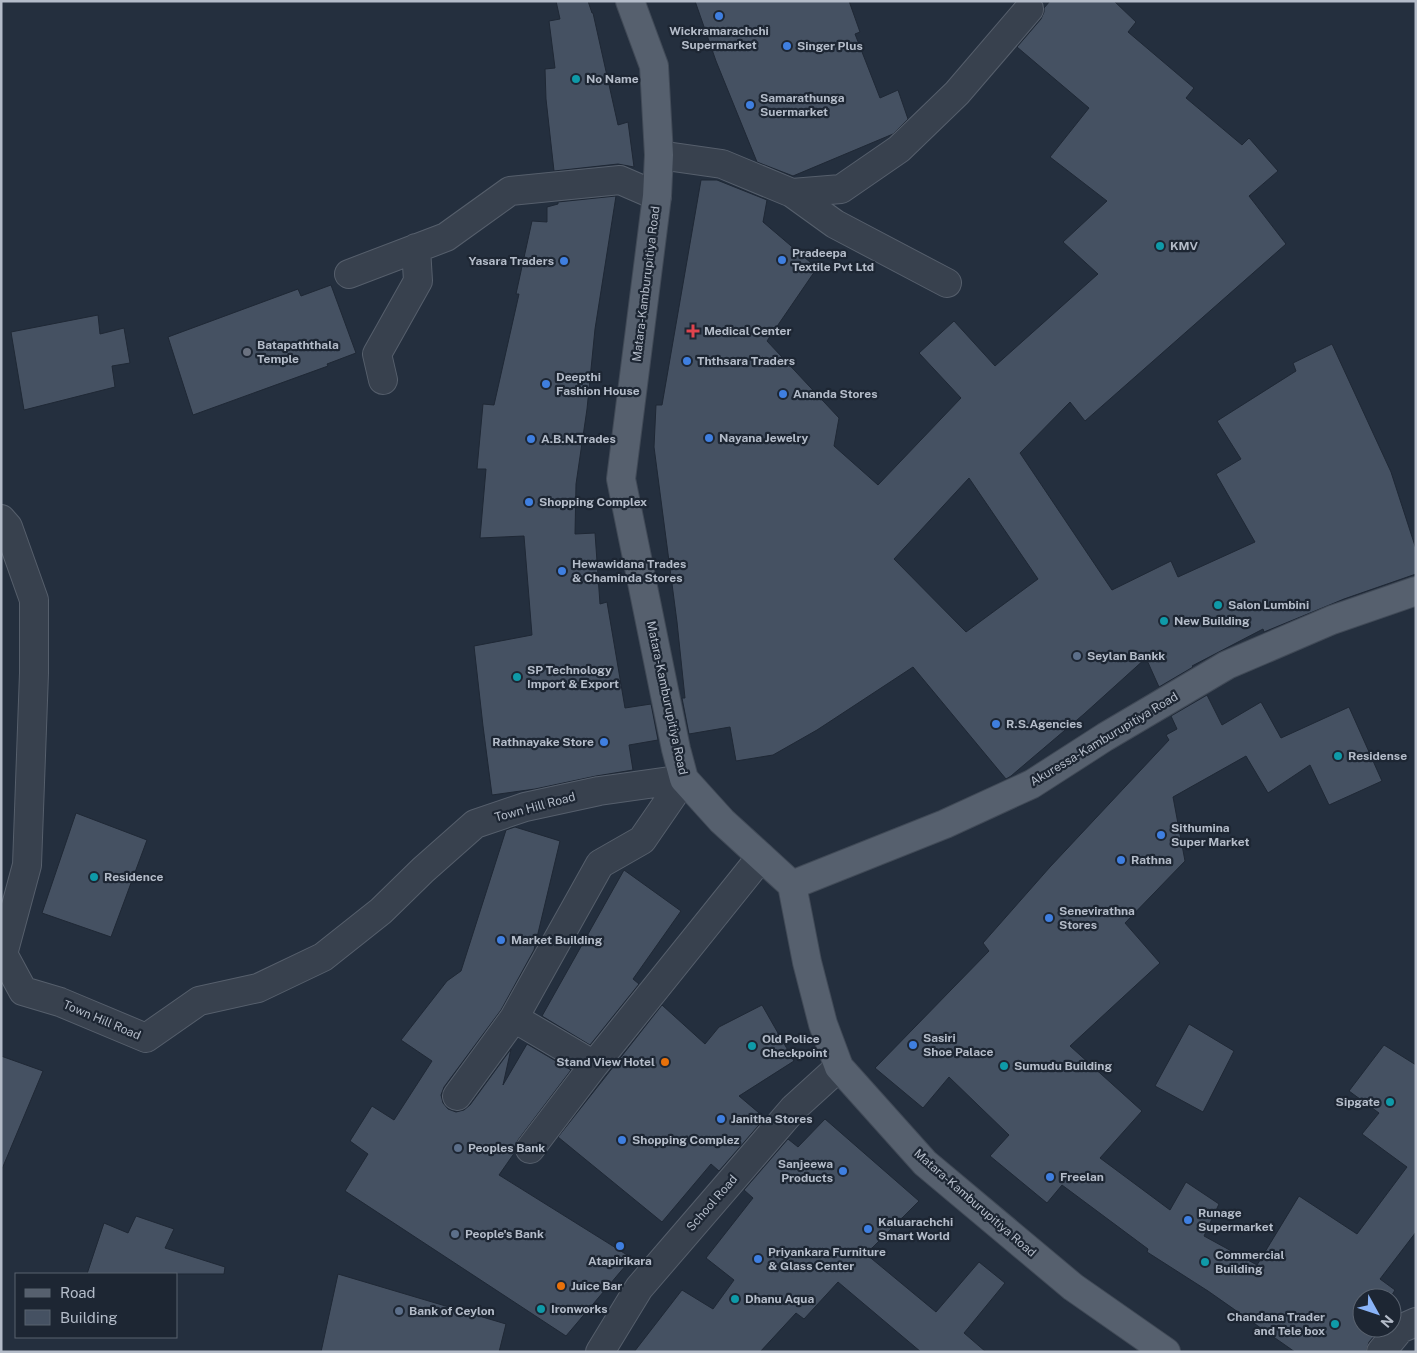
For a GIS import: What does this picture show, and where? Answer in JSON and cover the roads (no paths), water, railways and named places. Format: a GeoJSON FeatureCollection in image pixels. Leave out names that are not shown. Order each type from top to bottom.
{"type":"FeatureCollection","features":[{"type":"Feature","properties":{"kind":"main road","name":"Matara-Kamburupitiya Road"},"geometry":{"type":"LineString","coordinates":[[630,1],[654,66],[659,154],[656,196],[621,479],[676,749],[684,779],[722,820],[792,885],[809,971],[823,1024],[839,1067],[925,1163],[1073,1287],[1166,1352]]}},
{"type":"Feature","properties":{"kind":"main road","name":"Akuressa-Kamburupitiya Road"},"geometry":{"type":"LineString","coordinates":[[792,885],[945,824],[1032,784],[1106,737],[1227,665],[1332,620],[1416,591]]}},
{"type":"Feature","properties":{"kind":"street"},"geometry":{"type":"LineString","coordinates":[[792,193],[841,190],[900,149],[957,93],[1029,9]]}},
{"type":"Feature","properties":{"kind":"street"},"geometry":{"type":"LineString","coordinates":[[659,154],[722,164],[792,193],[835,224],[947,283]]}},
{"type":"Feature","properties":{"kind":"street"},"geometry":{"type":"LineString","coordinates":[[349,274],[446,237],[510,191],[620,180],[656,196]]}},
{"type":"Feature","properties":{"kind":"street"},"geometry":{"type":"LineString","coordinates":[[383,380],[377,354],[418,281],[416,248]]}},
{"type":"Feature","properties":{"kind":"street","name":"Town Hill Road"},"geometry":{"type":"LineString","coordinates":[[1,519],[8,528],[34,600],[34,673],[27,866],[3,954],[23,991],[60,1002],[146,1038],[199,1001],[258,988],[323,957],[381,911],[422,870],[475,824],[525,807],[599,791],[684,779]]}},
{"type":"Feature","properties":{"kind":"street"},"geometry":{"type":"LineString","coordinates":[[457,1096],[514,1018],[600,864],[642,840],[684,779]]}},
{"type":"Feature","properties":{"kind":"street"},"geometry":{"type":"LineString","coordinates":[[530,1149],[594,1064],[761,857]]}},
{"type":"Feature","properties":{"kind":"street"},"geometry":{"type":"LineString","coordinates":[[514,1018],[594,1064]]}},
{"type":"Feature","properties":{"kind":"street","name":"School Road"},"geometry":{"type":"LineString","coordinates":[[600,1352],[639,1288],[794,1108],[839,1067]]}},
{"type":"Feature","properties":{"kind":"street"},"geometry":{"type":"LineString","coordinates":[[1381,1352],[1400,1329],[1416,1322]]}},
{"type":"Feature","properties":{"kind":"place","name":"Wickramarachchi Supermarket"},"geometry":{"type":"Point","coordinates":[719,16]}},
{"type":"Feature","properties":{"kind":"place","name":"Singer Plus"},"geometry":{"type":"Point","coordinates":[787,46]}},
{"type":"Feature","properties":{"kind":"place","name":"No Name"},"geometry":{"type":"Point","coordinates":[576,79]}},
{"type":"Feature","properties":{"kind":"place","name":"Samarathunga Suermarket"},"geometry":{"type":"Point","coordinates":[750,105]}},
{"type":"Feature","properties":{"kind":"place","name":"KMV"},"geometry":{"type":"Point","coordinates":[1160,246]}},
{"type":"Feature","properties":{"kind":"place","name":"Pradeepa Textile Pvt Ltd"},"geometry":{"type":"Point","coordinates":[782,260]}},
{"type":"Feature","properties":{"kind":"place","name":"Yasara Traders"},"geometry":{"type":"Point","coordinates":[564,261]}},
{"type":"Feature","properties":{"kind":"place","name":"Medical Center"},"geometry":{"type":"Point","coordinates":[693,331]}},
{"type":"Feature","properties":{"kind":"place","name":"Batapaththala Temple"},"geometry":{"type":"Point","coordinates":[247,352]}},
{"type":"Feature","properties":{"kind":"place","name":"Ththsara Traders"},"geometry":{"type":"Point","coordinates":[687,361]}},
{"type":"Feature","properties":{"kind":"place","name":"Deepthi Fashion House"},"geometry":{"type":"Point","coordinates":[546,384]}},
{"type":"Feature","properties":{"kind":"place","name":"Ananda Stores"},"geometry":{"type":"Point","coordinates":[783,394]}},
{"type":"Feature","properties":{"kind":"place","name":"Nayana Jewelry"},"geometry":{"type":"Point","coordinates":[709,438]}},
{"type":"Feature","properties":{"kind":"place","name":"A.B.N.Trades"},"geometry":{"type":"Point","coordinates":[531,439]}},
{"type":"Feature","properties":{"kind":"place","name":"Shopping Complex"},"geometry":{"type":"Point","coordinates":[529,502]}},
{"type":"Feature","properties":{"kind":"place","name":"Hewawidana Trades & Chaminda Stores"},"geometry":{"type":"Point","coordinates":[562,571]}},
{"type":"Feature","properties":{"kind":"place","name":"Salon Lumbini"},"geometry":{"type":"Point","coordinates":[1218,605]}},
{"type":"Feature","properties":{"kind":"place","name":"New Building"},"geometry":{"type":"Point","coordinates":[1164,621]}},
{"type":"Feature","properties":{"kind":"place","name":"Seylan Bankk"},"geometry":{"type":"Point","coordinates":[1077,656]}},
{"type":"Feature","properties":{"kind":"place","name":"SP Technology Import & Export"},"geometry":{"type":"Point","coordinates":[517,677]}},
{"type":"Feature","properties":{"kind":"place","name":"R.S.Agencies"},"geometry":{"type":"Point","coordinates":[996,724]}},
{"type":"Feature","properties":{"kind":"place","name":"Rathnayake Store"},"geometry":{"type":"Point","coordinates":[604,742]}},
{"type":"Feature","properties":{"kind":"place","name":"Residense"},"geometry":{"type":"Point","coordinates":[1338,756]}},
{"type":"Feature","properties":{"kind":"place","name":"Sithumina Super Market"},"geometry":{"type":"Point","coordinates":[1161,835]}},
{"type":"Feature","properties":{"kind":"place","name":"Rathna"},"geometry":{"type":"Point","coordinates":[1121,860]}},
{"type":"Feature","properties":{"kind":"place","name":"Residence"},"geometry":{"type":"Point","coordinates":[94,877]}},
{"type":"Feature","properties":{"kind":"place","name":"Senevirathna Stores"},"geometry":{"type":"Point","coordinates":[1049,918]}},
{"type":"Feature","properties":{"kind":"place","name":"Market Building"},"geometry":{"type":"Point","coordinates":[501,940]}},
{"type":"Feature","properties":{"kind":"place","name":"Sasiri Shoe Palace"},"geometry":{"type":"Point","coordinates":[913,1045]}},
{"type":"Feature","properties":{"kind":"place","name":"Old Police Checkpoint"},"geometry":{"type":"Point","coordinates":[752,1046]}},
{"type":"Feature","properties":{"kind":"place","name":"Stand View Hotel"},"geometry":{"type":"Point","coordinates":[665,1062]}},
{"type":"Feature","properties":{"kind":"place","name":"Sumudu Building"},"geometry":{"type":"Point","coordinates":[1004,1066]}},
{"type":"Feature","properties":{"kind":"place","name":"Sipgate"},"geometry":{"type":"Point","coordinates":[1390,1102]}},
{"type":"Feature","properties":{"kind":"place","name":"Janitha Stores"},"geometry":{"type":"Point","coordinates":[721,1119]}},
{"type":"Feature","properties":{"kind":"place","name":"Shopping Complez"},"geometry":{"type":"Point","coordinates":[622,1140]}},
{"type":"Feature","properties":{"kind":"place","name":"Peoples Bank"},"geometry":{"type":"Point","coordinates":[458,1148]}},
{"type":"Feature","properties":{"kind":"place","name":"Sanjeewa Products"},"geometry":{"type":"Point","coordinates":[843,1171]}},
{"type":"Feature","properties":{"kind":"place","name":"Freelan"},"geometry":{"type":"Point","coordinates":[1050,1177]}},
{"type":"Feature","properties":{"kind":"place","name":"Runage Supermarket"},"geometry":{"type":"Point","coordinates":[1188,1220]}},
{"type":"Feature","properties":{"kind":"place","name":"Kaluarachchi Smart World"},"geometry":{"type":"Point","coordinates":[868,1229]}},
{"type":"Feature","properties":{"kind":"place","name":"People's Bank"},"geometry":{"type":"Point","coordinates":[455,1234]}},
{"type":"Feature","properties":{"kind":"place","name":"Atapirikara"},"geometry":{"type":"Point","coordinates":[620,1246]}},
{"type":"Feature","properties":{"kind":"place","name":"Priyankara Furniture & Glass Center"},"geometry":{"type":"Point","coordinates":[758,1259]}},
{"type":"Feature","properties":{"kind":"place","name":"Commercial Building"},"geometry":{"type":"Point","coordinates":[1205,1262]}},
{"type":"Feature","properties":{"kind":"place","name":"Juice Bar"},"geometry":{"type":"Point","coordinates":[561,1286]}},
{"type":"Feature","properties":{"kind":"place","name":"Dhanu Aqua"},"geometry":{"type":"Point","coordinates":[735,1299]}},
{"type":"Feature","properties":{"kind":"place","name":"Ironworks"},"geometry":{"type":"Point","coordinates":[541,1309]}},
{"type":"Feature","properties":{"kind":"place","name":"Bank of Ceylon"},"geometry":{"type":"Point","coordinates":[399,1311]}},
{"type":"Feature","properties":{"kind":"place","name":"Chandana Trader and Tele box"},"geometry":{"type":"Point","coordinates":[1335,1324]}}]}
